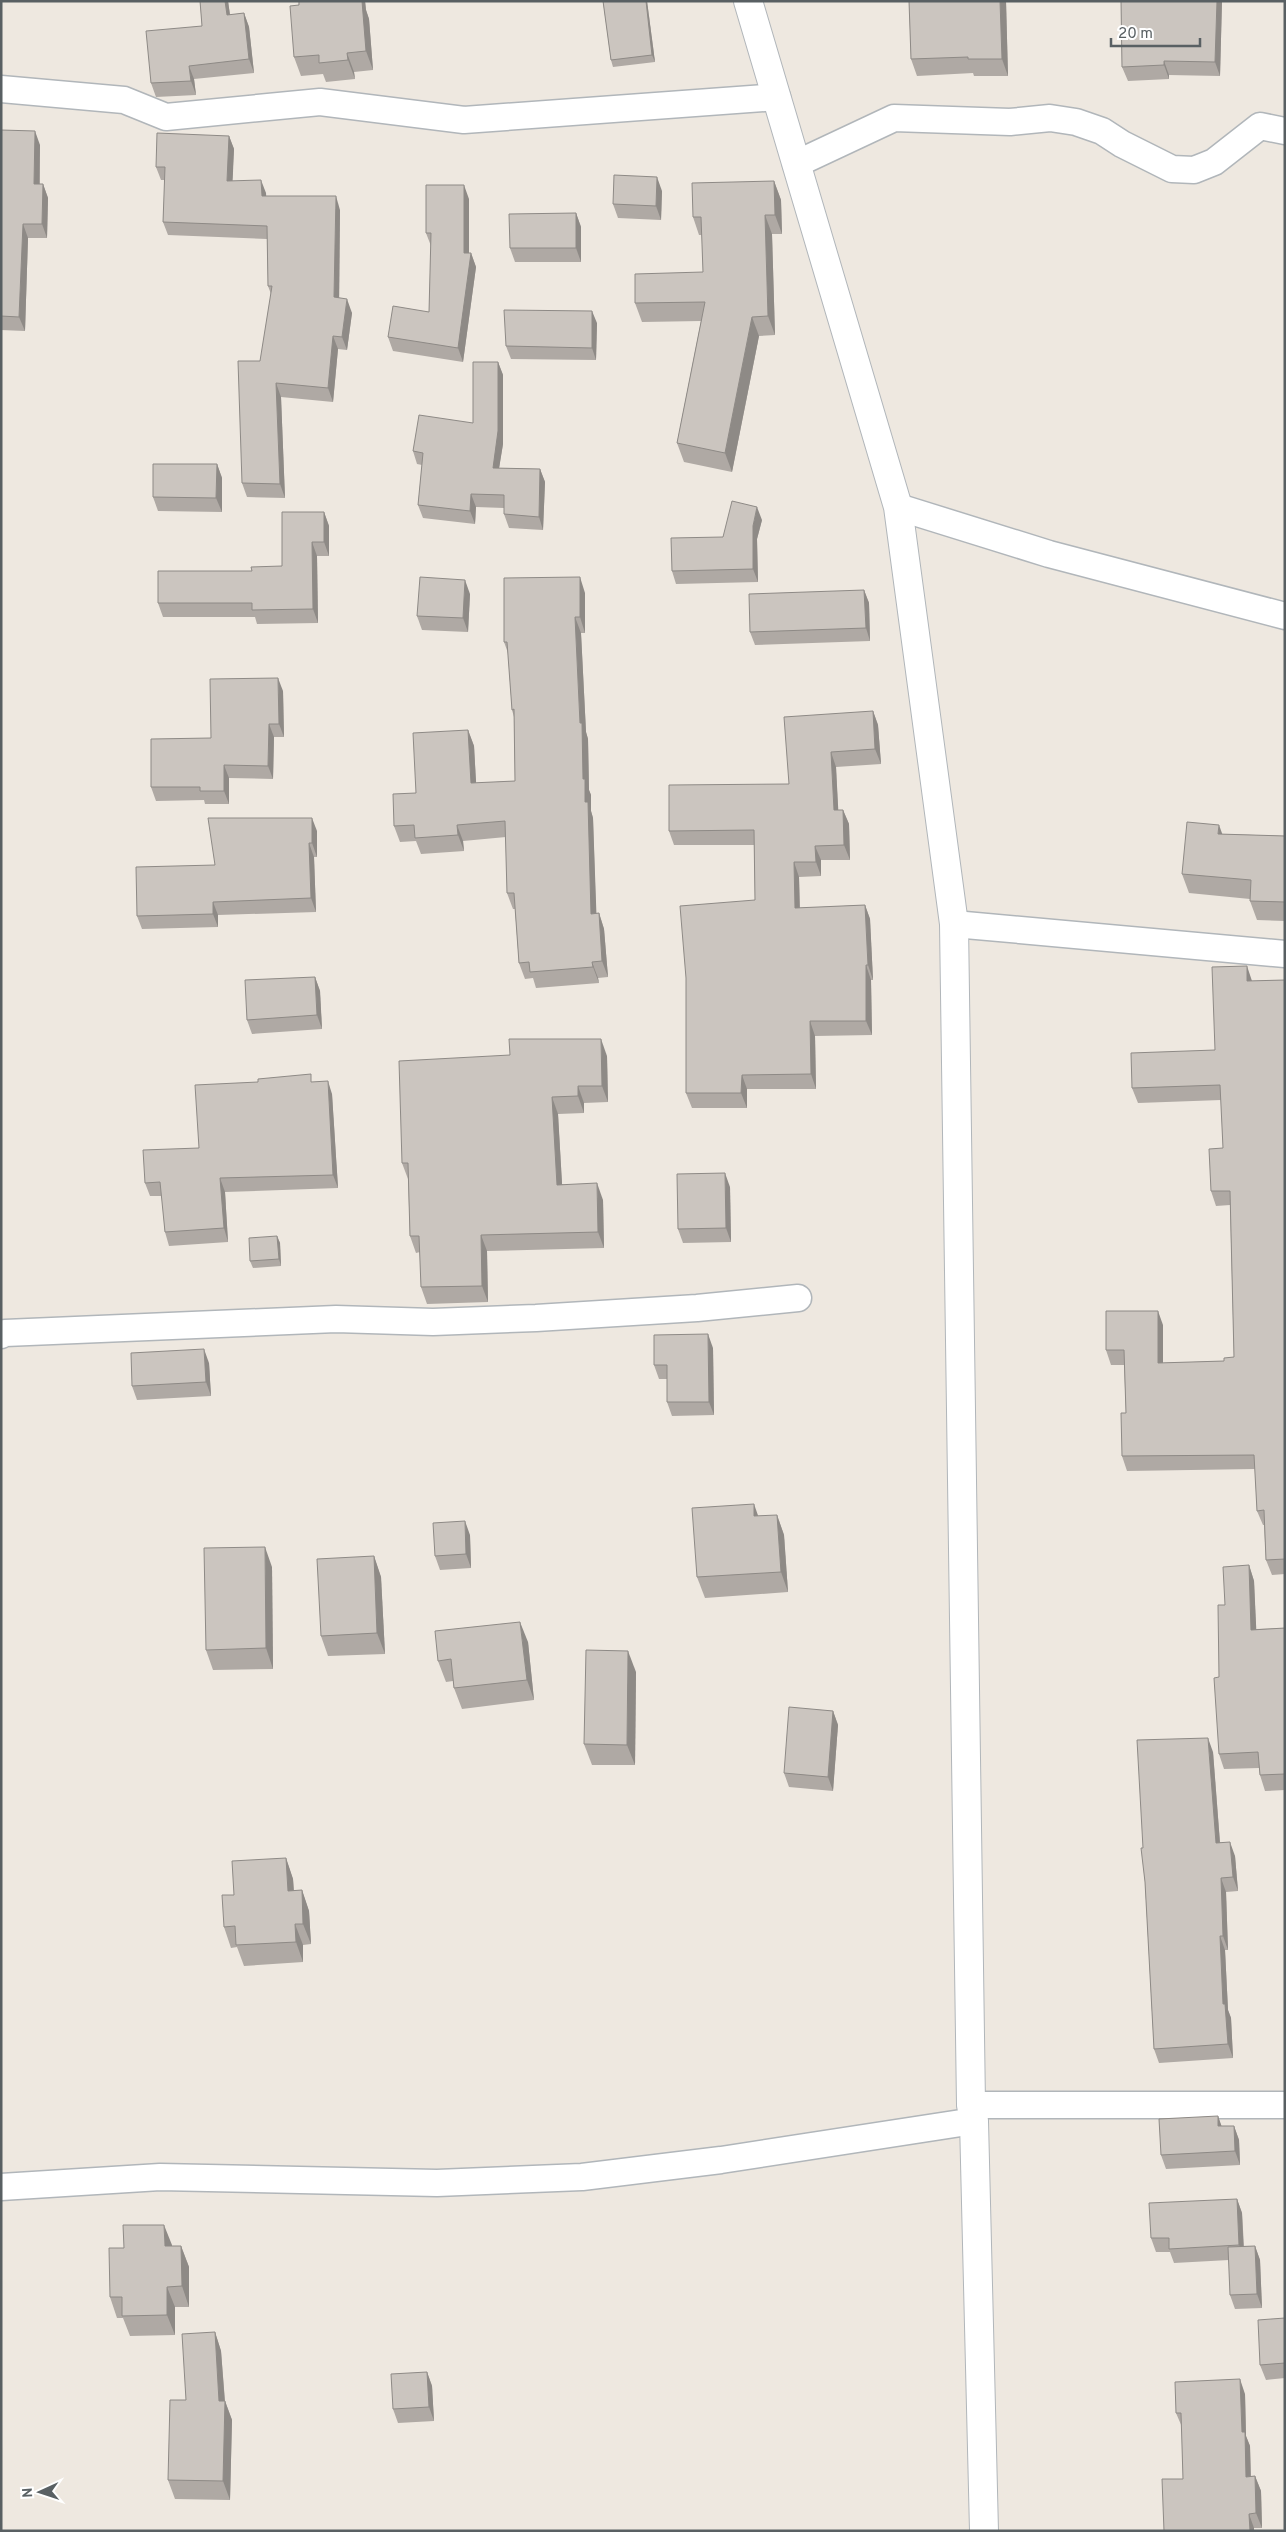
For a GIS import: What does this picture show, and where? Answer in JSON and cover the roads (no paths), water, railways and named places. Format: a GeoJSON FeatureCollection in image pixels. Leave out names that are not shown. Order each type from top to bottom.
{"type":"FeatureCollection","features":[{"type":"Feature","properties":{"kind":"street"},"geometry":{"type":"LineString","coordinates":[[748,1],[898,507],[954,924],[973,2113],[984,2531]]}},
{"type":"Feature","properties":{"kind":"street"},"geometry":{"type":"LineString","coordinates":[[1,89],[124,100],[166,116],[320,102],[464,120],[777,98]]}},
{"type":"Feature","properties":{"kind":"street"},"geometry":{"type":"LineString","coordinates":[[796,164],[894,118],[1010,122],[1050,118],[1076,122],[1102,131],[1122,144],[1172,169],[1194,170],[1214,162],[1260,126],[1285,131]]}},
{"type":"Feature","properties":{"kind":"street"},"geometry":{"type":"LineString","coordinates":[[898,507],[1049,554],[1285,616]]}},
{"type":"Feature","properties":{"kind":"street"},"geometry":{"type":"LineString","coordinates":[[954,924],[1285,954]]}},
{"type":"Feature","properties":{"kind":"street"},"geometry":{"type":"LineString","coordinates":[[1,1335],[5,1333],[336,1319],[432,1322],[536,1318],[697,1308],[798,1298]]}},
{"type":"Feature","properties":{"kind":"street"},"geometry":{"type":"LineString","coordinates":[[1,2188],[160,2178],[438,2183],[582,2177],[721,2160],[973,2113],[1285,2105]]}}]}
